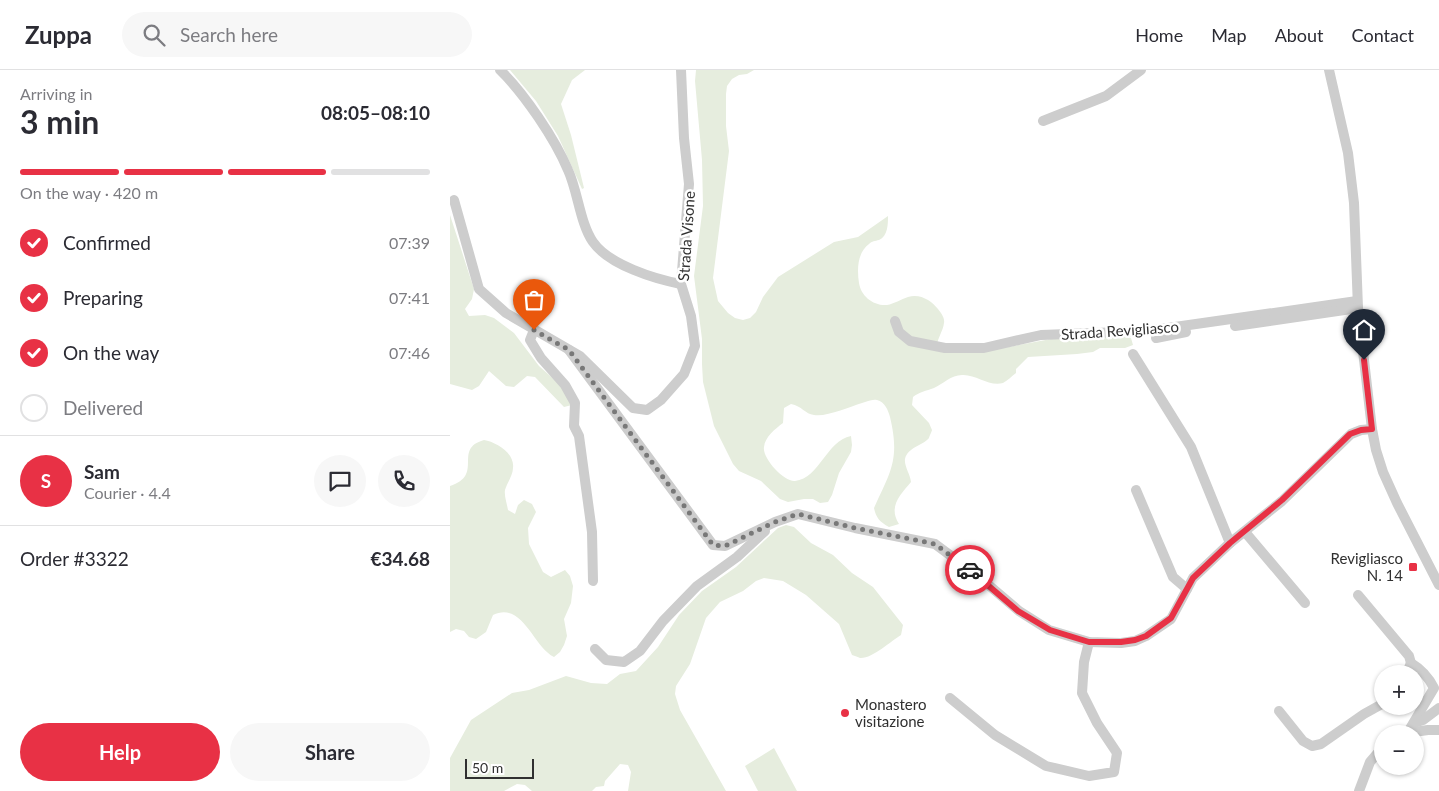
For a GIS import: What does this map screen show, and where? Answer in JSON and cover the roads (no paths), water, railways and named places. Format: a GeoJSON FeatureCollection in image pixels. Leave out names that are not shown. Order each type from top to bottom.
{"type":"FeatureCollection","features":[{"type":"Feature","properties":{"kind":"street"},"geometry":{"type":"LineString","coordinates":[[500,70],[515,84],[553,142],[568,170],[584,222],[593,242],[605,254],[627,266],[658,279],[681,284]]}},
{"type":"Feature","properties":{"kind":"street","name":"Strada Visone"},"geometry":{"type":"LineString","coordinates":[[454,200],[479,289],[506,313],[580,356],[633,408],[647,410],[660,400],[684,374],[695,346],[691,316],[681,284],[689,184],[684,138],[681,70]]}},
{"type":"Feature","properties":{"kind":"street"},"geometry":{"type":"LineString","coordinates":[[1043,120],[1106,96],[1141,70]]}},
{"type":"Feature","properties":{"kind":"street"},"geometry":{"type":"LineString","coordinates":[[1329,70],[1348,153],[1354,203],[1358,305],[1372,429],[1383,472],[1439,585]]}},
{"type":"Feature","properties":{"kind":"street","name":"Strada Revigliasco"},"geometry":{"type":"LineString","coordinates":[[895,321],[899,332],[910,341],[945,348],[984,348],[1041,335],[1147,331],[1358,305]]}},
{"type":"Feature","properties":{"kind":"street","name":"Strada Revigliasco"},"geometry":{"type":"LineString","coordinates":[[1156,338],[1358,305]]}},
{"type":"Feature","properties":{"kind":"street"},"geometry":{"type":"LineString","coordinates":[[534,330],[530,340],[541,358],[565,385],[575,403],[574,426],[580,436],[592,532],[593,581]]}},
{"type":"Feature","properties":{"kind":"street"},"geometry":{"type":"LineString","coordinates":[[569,350],[713,545],[725,546],[775,522],[798,514],[935,544],[978,576],[1018,611],[1050,630],[1089,642],[1135,640],[1146,636],[1171,618],[1193,578],[1230,543],[1282,500],[1350,434],[1372,429]]}},
{"type":"Feature","properties":{"kind":"street"},"geometry":{"type":"LineString","coordinates":[[1133,354],[1190,447],[1230,543]]}},
{"type":"Feature","properties":{"kind":"street"},"geometry":{"type":"LineString","coordinates":[[1136,490],[1173,577],[1187,589]]}},
{"type":"Feature","properties":{"kind":"street"},"geometry":{"type":"LineString","coordinates":[[595,649],[606,660],[624,662],[640,650],[663,621],[697,586],[737,557],[775,522]]}},
{"type":"Feature","properties":{"kind":"street"},"geometry":{"type":"LineString","coordinates":[[1245,532],[1304,603]]}},
{"type":"Feature","properties":{"kind":"street"},"geometry":{"type":"LineString","coordinates":[[1358,595],[1409,656],[1411,663],[1431,680],[1434,688],[1412,725]]}},
{"type":"Feature","properties":{"kind":"street"},"geometry":{"type":"LineString","coordinates":[[950,698],[995,735],[1046,766],[1089,776],[1114,772],[1117,753],[1097,723],[1082,693],[1084,662],[1089,642]]}},
{"type":"Feature","properties":{"kind":"street"},"geometry":{"type":"LineString","coordinates":[[1279,711],[1303,741],[1312,746],[1321,744],[1374,708]]}},
{"type":"Feature","properties":{"kind":"street"},"geometry":{"type":"LineString","coordinates":[[1414,722],[1430,715],[1439,708]]}},
{"type":"Feature","properties":{"kind":"street"},"geometry":{"type":"LineString","coordinates":[[1424,731],[1439,730]]}},
{"type":"Feature","properties":{"kind":"street"},"geometry":{"type":"LineString","coordinates":[[1359,791],[1370,762],[1374,757]]}},
{"type":"Feature","properties":{"kind":"place","name":"Revigliasco N. 14"},"geometry":{"type":"Point","coordinates":[1413,567]}},
{"type":"Feature","properties":{"kind":"place","name":"Monastero visitazione"},"geometry":{"type":"Point","coordinates":[845,713]}}]}
